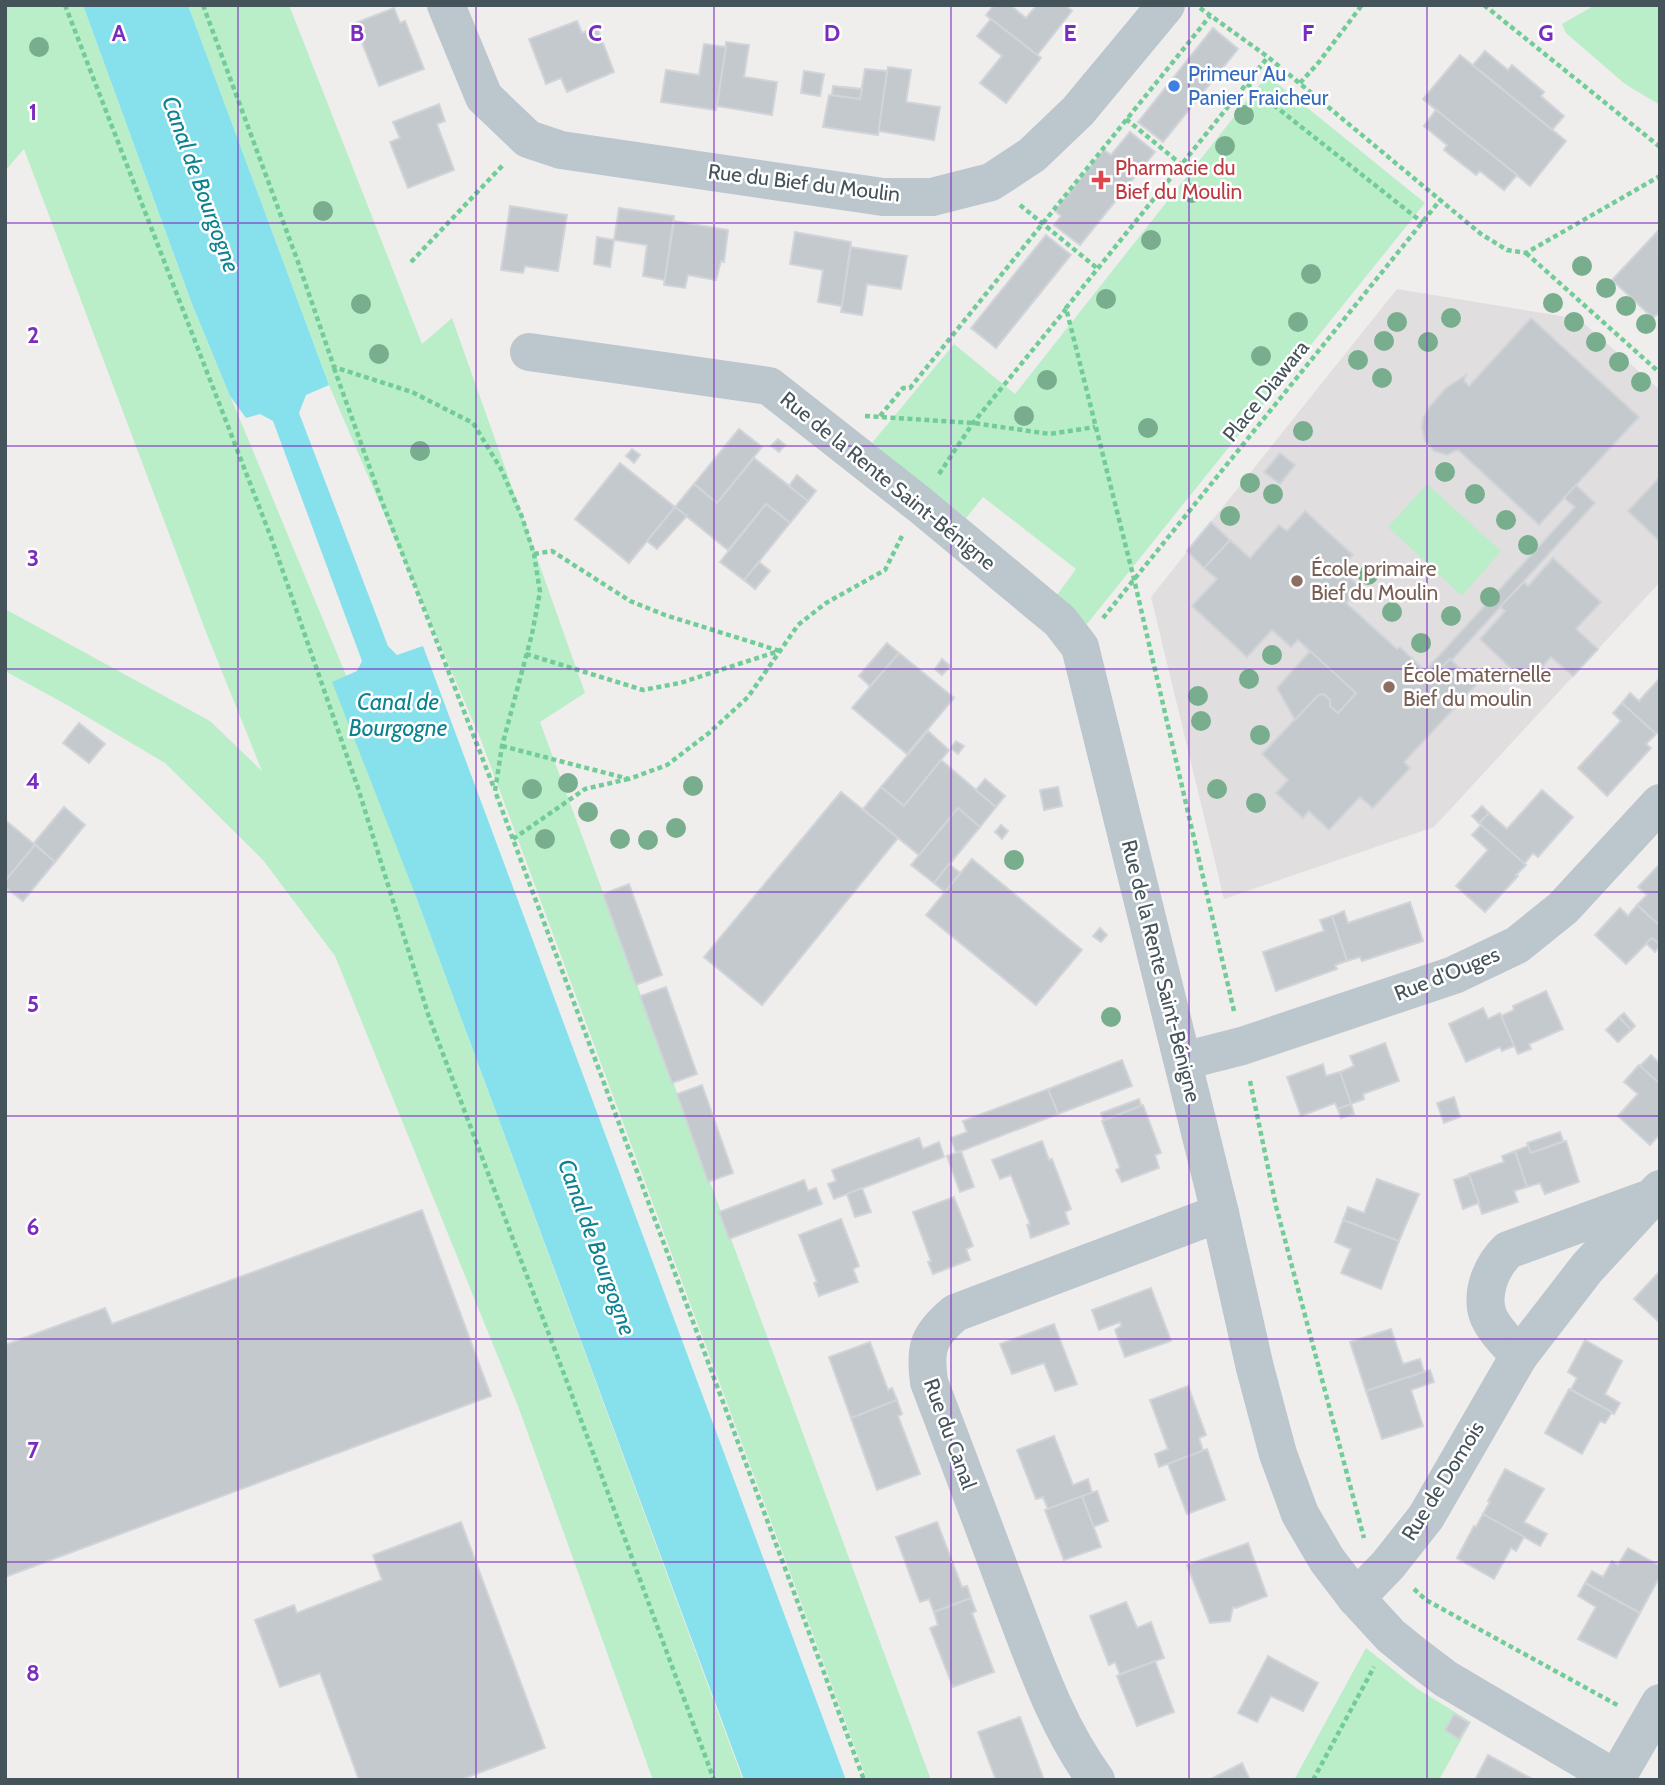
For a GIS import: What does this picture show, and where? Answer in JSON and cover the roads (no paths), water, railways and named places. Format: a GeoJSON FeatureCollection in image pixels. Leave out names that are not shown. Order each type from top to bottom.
{"type":"FeatureCollection","features":[{"type":"Feature","properties":{"kind":"street","name":"Rue du Bief du Moulin"},"geometry":{"type":"LineString","coordinates":[[446,5],[484,97],[528,139],[561,149],[883,197],[932,197],[991,182],[1032,155],[1091,95],[1166,5]]}},
{"type":"Feature","properties":{"kind":"street","name":"Rue de la Rente Saint-Bénigne"},"geometry":{"type":"LineString","coordinates":[[529,352],[769,386],[919,504],[1060,621],[1080,647],[1220,1213],[1255,1368],[1287,1484],[1300,1514],[1327,1560],[1356,1598],[1391,1636],[1446,1679],[1617,1779]]}},
{"type":"Feature","properties":{"kind":"street","name":"Rue d'Ouges"},"geometry":{"type":"LineString","coordinates":[[1183,1061],[1242,1046],[1454,975],[1517,945],[1563,908],[1660,803]]}},
{"type":"Feature","properties":{"kind":"street","name":"Rue de Domois"},"geometry":{"type":"LineString","coordinates":[[1519,1356],[1491,1322],[1485,1310],[1484,1297],[1491,1270],[1501,1257],[1508,1250],[1655,1194]]}},
{"type":"Feature","properties":{"kind":"street","name":"Rue de Domois"},"geometry":{"type":"LineString","coordinates":[[1356,1598],[1388,1566],[1426,1517],[1519,1356],[1587,1268],[1655,1194]]}},
{"type":"Feature","properties":{"kind":"street","name":"Rue du Canal"},"geometry":{"type":"LineString","coordinates":[[1096,1780],[1083,1762],[1054,1706],[995,1557],[929,1382],[926,1362],[929,1342],[938,1328],[956,1313],[1220,1213]]}},
{"type":"Feature","properties":{"kind":"street"},"geometry":{"type":"LineString","coordinates":[[1617,1779],[1654,1713]]}},
{"type":"Feature","properties":{"kind":"water","name":"Canal de Bourgogne"},"geometry":{"type":"Polygon","coordinates":[[[83,5],[188,5],[329,385],[306,395],[299,413],[388,646],[397,655],[423,646],[846,1780],[744,1780],[415,894],[332,682],[357,671],[362,661],[273,421],[260,414],[246,418],[230,396],[192,304],[83,5]]]}},
{"type":"Feature","properties":{"kind":"place","name":"Primeur Au Panier Fraicheur"},"geometry":{"type":"Point","coordinates":[1174,86]}},
{"type":"Feature","properties":{"kind":"place","name":"Pharmacie du Bief du Moulin"},"geometry":{"type":"Point","coordinates":[1101,180]}},
{"type":"Feature","properties":{"kind":"place","name":"École primaire Bief du Moulin"},"geometry":{"type":"Point","coordinates":[1297,581]}},
{"type":"Feature","properties":{"kind":"place","name":"École maternelle Bief du moulin"},"geometry":{"type":"Point","coordinates":[1389,687]}}]}
